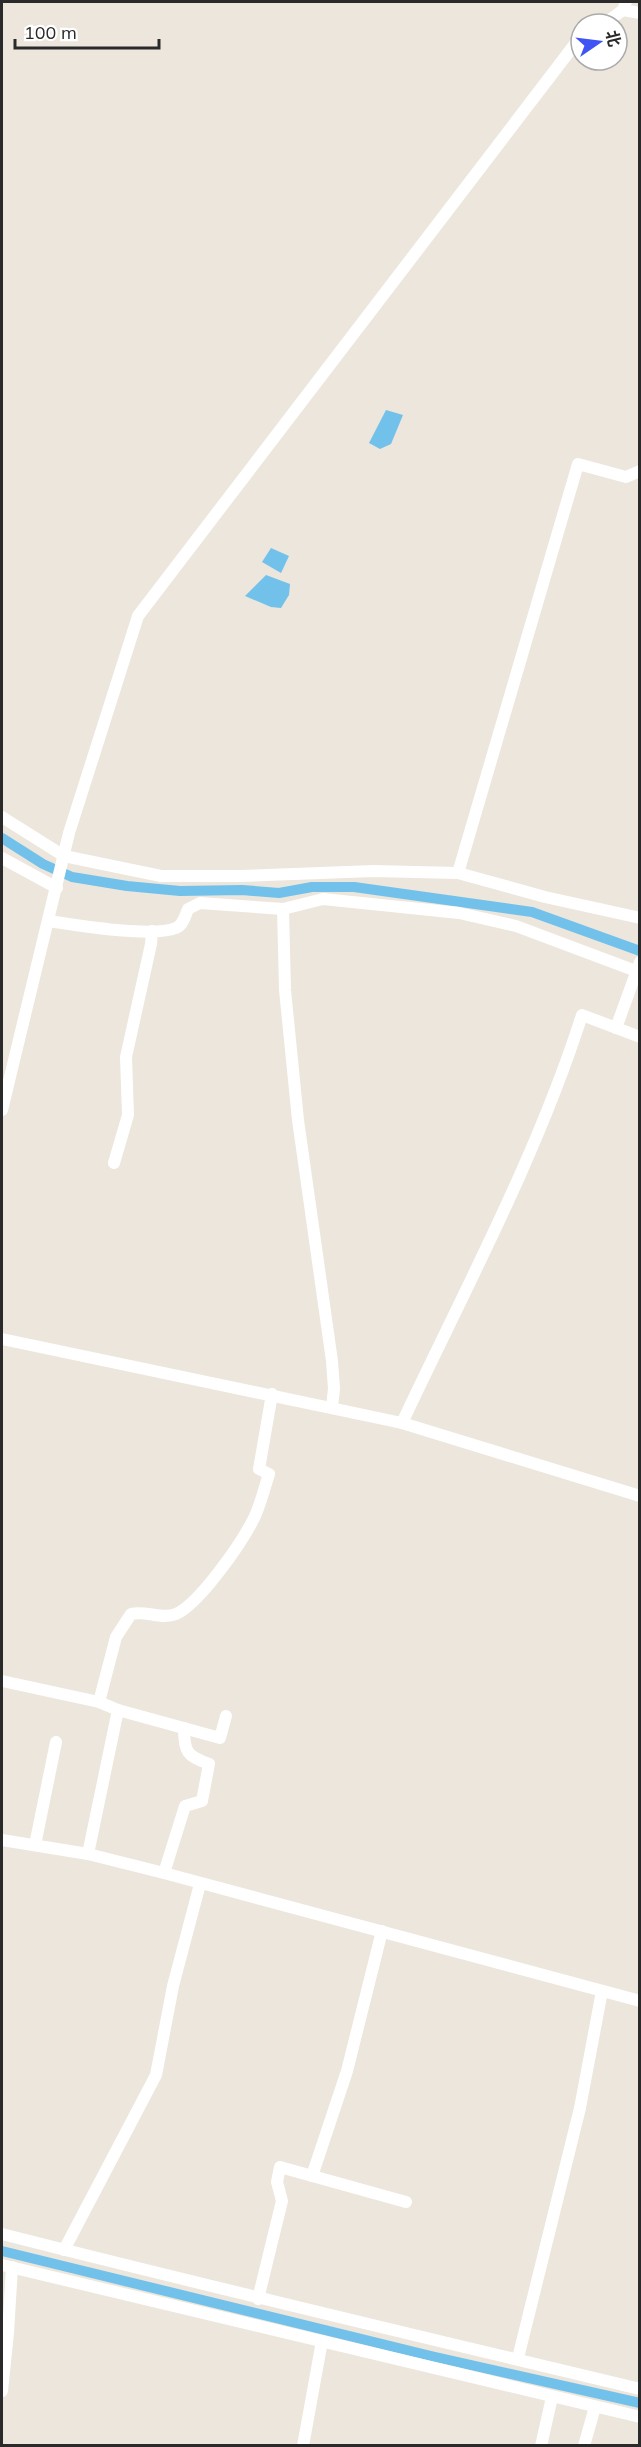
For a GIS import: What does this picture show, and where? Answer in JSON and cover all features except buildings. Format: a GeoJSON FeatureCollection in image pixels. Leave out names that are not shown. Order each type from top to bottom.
{"type":"FeatureCollection","features":[{"type":"Feature","properties":{"kind":"street"},"geometry":{"type":"LineString","coordinates":[[625,6],[639,13]]}},
{"type":"Feature","properties":{"kind":"street"},"geometry":{"type":"LineString","coordinates":[[2,1110],[69,833],[138,616],[569,51]]}},
{"type":"Feature","properties":{"kind":"street"},"geometry":{"type":"LineString","coordinates":[[458,873],[578,464],[626,477],[639,471]]}},
{"type":"Feature","properties":{"kind":"street"},"geometry":{"type":"LineString","coordinates":[[2,817],[63,858],[160,876],[240,876],[374,871],[458,873],[545,897],[639,918]]}},
{"type":"Feature","properties":{"kind":"street"},"geometry":{"type":"LineString","coordinates":[[2,858],[57,887]]}},
{"type":"Feature","properties":{"kind":"street"},"geometry":{"type":"LineString","coordinates":[[49,921],[118,930],[152,931],[178,928],[188,909],[200,903],[283,909],[323,899],[459,913],[516,926],[638,966],[616,1028]]}},
{"type":"Feature","properties":{"kind":"street"},"geometry":{"type":"LineString","coordinates":[[283,909],[285,990],[298,1120],[332,1361],[334,1389],[332,1407]]}},
{"type":"Feature","properties":{"kind":"street"},"geometry":{"type":"LineString","coordinates":[[114,1163],[128,1115],[126,1057],[152,944],[152,931]]}},
{"type":"Feature","properties":{"kind":"street"},"geometry":{"type":"LineString","coordinates":[[402,1423],[532,1147],[563,1072],[582,1015],[639,1036]]}},
{"type":"Feature","properties":{"kind":"street"},"geometry":{"type":"LineString","coordinates":[[2,1339],[402,1423],[639,1496]]}},
{"type":"Feature","properties":{"kind":"street"},"geometry":{"type":"LineString","coordinates":[[99,1702],[117,1637],[131,1614],[141,1611],[162,1616],[174,1615],[184,1609],[218,1572],[253,1521],[269,1474],[260,1469],[272,1394]]}},
{"type":"Feature","properties":{"kind":"street"},"geometry":{"type":"LineString","coordinates":[[2,1681],[99,1702],[118,1710],[220,1738],[226,1716]]}},
{"type":"Feature","properties":{"kind":"street"},"geometry":{"type":"LineString","coordinates":[[88,1854],[118,1710]]}},
{"type":"Feature","properties":{"kind":"street"},"geometry":{"type":"LineString","coordinates":[[164,1873],[185,1806],[202,1801],[209,1764],[192,1757],[186,1750],[184,1728]]}},
{"type":"Feature","properties":{"kind":"street"},"geometry":{"type":"LineString","coordinates":[[34,1845],[56,1742]]}},
{"type":"Feature","properties":{"kind":"street"},"geometry":{"type":"LineString","coordinates":[[2,1840],[88,1854],[164,1873],[639,2001]]}},
{"type":"Feature","properties":{"kind":"street"},"geometry":{"type":"LineString","coordinates":[[64,2250],[156,2075],[173,1986],[200,1884]]}},
{"type":"Feature","properties":{"kind":"street"},"geometry":{"type":"LineString","coordinates":[[312,2176],[347,2071],[382,1931]]}},
{"type":"Feature","properties":{"kind":"street"},"geometry":{"type":"LineString","coordinates":[[518,2358],[580,2108],[602,1991]]}},
{"type":"Feature","properties":{"kind":"street"},"geometry":{"type":"LineString","coordinates":[[258,2299],[282,2201],[277,2182],[280,2168],[406,2202]]}},
{"type":"Feature","properties":{"kind":"street"},"geometry":{"type":"LineString","coordinates":[[2,2234],[258,2299],[399,2333],[518,2358],[639,2389]]}},
{"type":"Feature","properties":{"kind":"street"},"geometry":{"type":"LineString","coordinates":[[2,2391],[8,2333],[7,2266],[639,2417]]}},
{"type":"Feature","properties":{"kind":"street"},"geometry":{"type":"LineString","coordinates":[[303,2445],[322,2341]]}},
{"type":"Feature","properties":{"kind":"street"},"geometry":{"type":"LineString","coordinates":[[540,2445],[552,2397]]}},
{"type":"Feature","properties":{"kind":"street"},"geometry":{"type":"LineString","coordinates":[[584,2445],[595,2407]]}},
{"type":"Feature","properties":{"kind":"water"},"geometry":{"type":"Polygon","coordinates":[[[386,410],[403,415],[391,444],[380,449],[369,443],[386,410]]]}},
{"type":"Feature","properties":{"kind":"water"},"geometry":{"type":"Polygon","coordinates":[[[271,548],[289,556],[281,573],[262,562],[271,548]]]}},
{"type":"Feature","properties":{"kind":"water"},"geometry":{"type":"Polygon","coordinates":[[[266,575],[290,584],[289,595],[281,608],[271,607],[245,596],[266,575]]]}},
{"type":"Feature","properties":{"kind":"waterway"},"geometry":{"type":"LineString","coordinates":[[2,838],[43,864],[72,877],[127,886],[180,891],[242,890],[279,893],[312,887],[354,887],[532,912],[640,951]]}},
{"type":"Feature","properties":{"kind":"waterway"},"geometry":{"type":"LineString","coordinates":[[2,2251],[431,2356],[640,2403]]}}]}
